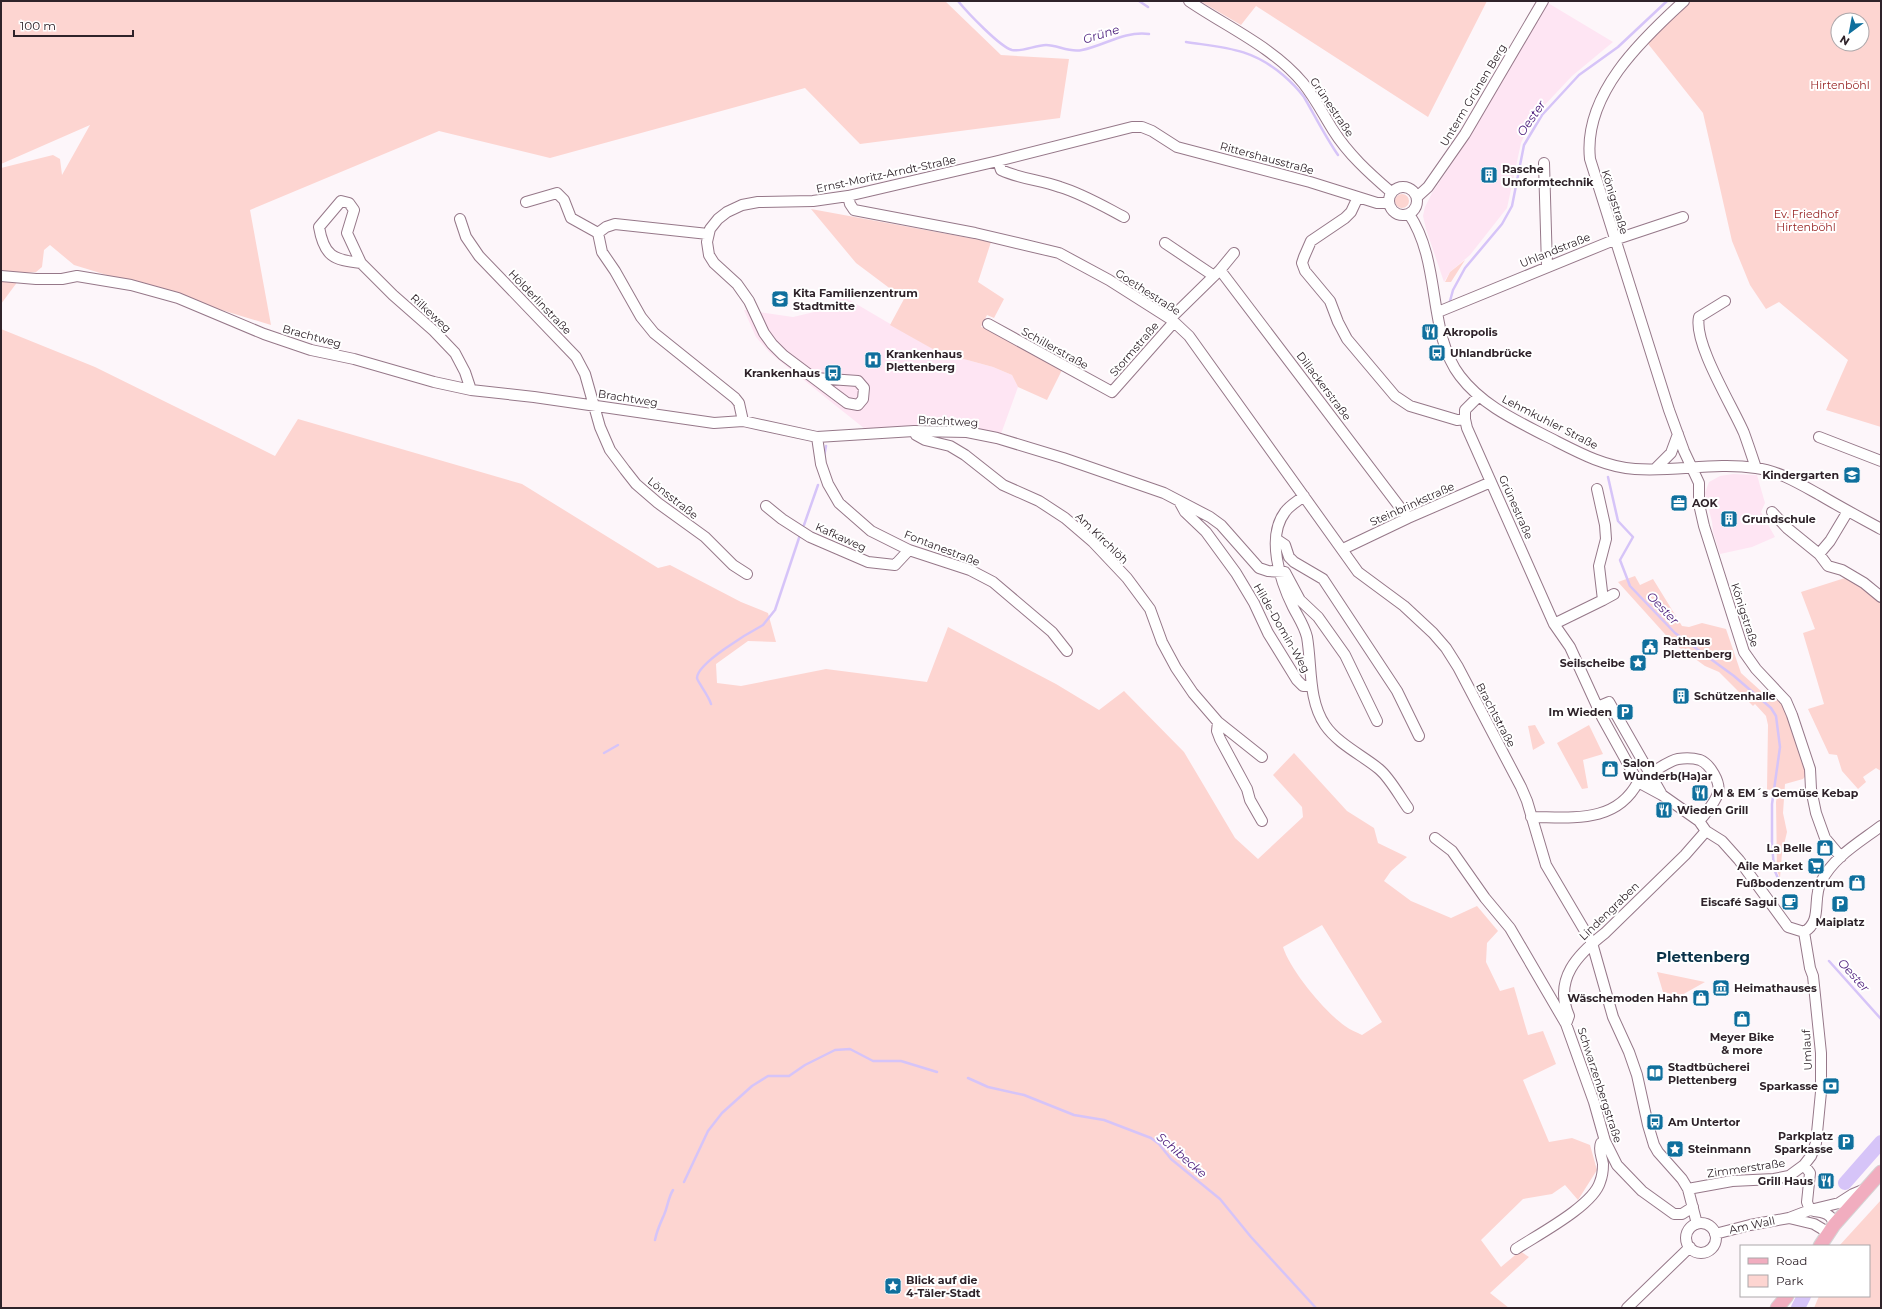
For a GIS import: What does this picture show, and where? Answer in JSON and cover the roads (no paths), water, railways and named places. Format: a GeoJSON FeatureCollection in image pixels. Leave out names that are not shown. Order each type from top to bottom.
{"type":"FeatureCollection","features":[{"type":"Feature","properties":{"kind":"main road","name":"Am Wall"},"geometry":{"type":"LineString","coordinates":[[1831,1229],[1881,1172]]}},
{"type":"Feature","properties":{"kind":"main road"},"geometry":{"type":"LineString","coordinates":[[1821,1245],[1831,1229]]}},
{"type":"Feature","properties":{"kind":"main road"},"geometry":{"type":"LineString","coordinates":[[1777,1308],[1785,1297]]}},
{"type":"Feature","properties":{"kind":"street","name":"Grünestraße"},"geometry":{"type":"LineString","coordinates":[[1190,1],[1268,51],[1288,68],[1303,83],[1347,150],[1362,166],[1391,192]]}},
{"type":"Feature","properties":{"kind":"street","name":"Unterm Grünen Berg"},"geometry":{"type":"LineString","coordinates":[[1417,196],[1428,186],[1465,134],[1543,1]]}},
{"type":"Feature","properties":{"kind":"street","name":"Königstraße"},"geometry":{"type":"LineString","coordinates":[[1684,1],[1655,28],[1627,59],[1609,85],[1594,116],[1588,148],[1590,159],[1614,240],[1678,434],[1699,483],[1698,504],[1744,652],[1756,669],[1786,701],[1810,769],[1811,789],[1816,813],[1825,838],[1841,857]]}},
{"type":"Feature","properties":{"kind":"street","name":"Ernst-Moritz-Arndt-Straße"},"geometry":{"type":"LineString","coordinates":[[708,234],[718,219],[727,212],[742,205],[758,202],[813,201],[848,196],[998,161],[1107,133],[1142,127]]}},
{"type":"Feature","properties":{"kind":"street","name":"Rittershausstraße"},"geometry":{"type":"LineString","coordinates":[[1142,127],[1152,131],[1177,147],[1310,182],[1378,203],[1388,203]]}},
{"type":"Feature","properties":{"kind":"street"},"geometry":{"type":"LineString","coordinates":[[998,161],[1001,170],[1010,174],[1060,186],[1078,193],[1124,217]]}},
{"type":"Feature","properties":{"kind":"street"},"geometry":{"type":"LineString","coordinates":[[1544,163],[1547,266]]}},
{"type":"Feature","properties":{"kind":"street"},"geometry":{"type":"LineString","coordinates":[[1398,187],[1407,187],[1415,192],[1417,196],[1415,208],[1409,214],[1402,215],[1394,212],[1388,203],[1391,192],[1398,187]]}},
{"type":"Feature","properties":{"kind":"street"},"geometry":{"type":"LineString","coordinates":[[526,202],[557,193],[564,200],[571,218],[598,233],[602,252],[615,270],[641,317],[654,333],[739,402],[743,421]]}},
{"type":"Feature","properties":{"kind":"street","name":"Goethestraße"},"geometry":{"type":"LineString","coordinates":[[848,196],[850,204],[854,210],[975,233],[1059,253],[1109,280],[1172,320],[1189,336],[1343,549]]}},
{"type":"Feature","properties":{"kind":"street"},"geometry":{"type":"LineString","coordinates":[[1358,197],[1351,212],[1345,218],[1311,241],[1302,263],[1305,271],[1330,301],[1338,322],[1347,339],[1394,396],[1410,406],[1457,420],[1465,419],[1466,408],[1479,396],[1460,375],[1452,361],[1442,332],[1429,263],[1421,236],[1409,214]]}},
{"type":"Feature","properties":{"kind":"street","name":"Rilkeweg"},"geometry":{"type":"LineString","coordinates":[[361,264],[335,259],[327,252],[322,242],[319,227],[341,201],[349,203],[354,210],[347,233],[361,264],[393,295],[434,331],[455,354],[465,372],[470,390]]}},
{"type":"Feature","properties":{"kind":"street","name":"Uhlandstraße"},"geometry":{"type":"LineString","coordinates":[[1438,312],[1475,298],[1547,266],[1614,240],[1683,217]]}},
{"type":"Feature","properties":{"kind":"street","name":"Hölderlinstraße"},"geometry":{"type":"LineString","coordinates":[[460,220],[466,237],[479,256],[576,357],[585,374],[592,405]]}},
{"type":"Feature","properties":{"kind":"street"},"geometry":{"type":"LineString","coordinates":[[598,233],[606,227],[615,224],[708,234],[707,242],[709,255],[714,263],[737,284],[749,301],[764,333],[772,344],[783,355],[815,378]]}},
{"type":"Feature","properties":{"kind":"street","name":"Dillackerstraße"},"geometry":{"type":"LineString","coordinates":[[1165,243],[1217,273],[1408,518]]}},
{"type":"Feature","properties":{"kind":"street","name":"Stormstraße"},"geometry":{"type":"LineString","coordinates":[[1112,392],[1172,320],[1234,253]]}},
{"type":"Feature","properties":{"kind":"street","name":"Brachtweg"},"geometry":{"type":"LineString","coordinates":[[1,276],[36,279],[62,279],[77,276],[132,285],[178,298],[264,334],[310,350],[354,359],[434,382],[470,390],[592,405],[714,423],[743,421],[817,437],[914,430],[967,432],[997,438],[1099,470],[1164,493],[1210,517],[1221,525],[1259,568],[1278,572]]}},
{"type":"Feature","properties":{"kind":"street"},"geometry":{"type":"LineString","coordinates":[[1725,301],[1699,317],[1697,325],[1700,338],[1720,386],[1744,433],[1756,468]]}},
{"type":"Feature","properties":{"kind":"street","name":"Schillerstraße"},"geometry":{"type":"LineString","coordinates":[[988,324],[1112,392]]}},
{"type":"Feature","properties":{"kind":"street","name":"Lehmkuhler Straße"},"geometry":{"type":"LineString","coordinates":[[1479,396],[1517,421],[1589,457],[1625,468],[1756,468],[1773,472],[1793,481],[1881,529]]}},
{"type":"Feature","properties":{"kind":"street","name":"Lönsstraße"},"geometry":{"type":"LineString","coordinates":[[592,405],[610,450],[636,484],[658,503],[705,537],[733,565],[747,574]]}},
{"type":"Feature","properties":{"kind":"street","name":"Grünestraße"},"geometry":{"type":"LineString","coordinates":[[1465,419],[1491,482],[1554,624],[1570,647],[1597,707],[1638,782]]}},
{"type":"Feature","properties":{"kind":"street","name":"Am Kirchlöh"},"geometry":{"type":"LineString","coordinates":[[914,430],[916,435],[925,440],[950,446],[960,452],[1003,485],[1039,500],[1065,518],[1093,542],[1138,592],[1150,609],[1162,642],[1176,668],[1193,693],[1218,722],[1262,757]]}},
{"type":"Feature","properties":{"kind":"street"},"geometry":{"type":"LineString","coordinates":[[1655,469],[1671,453],[1678,434]]}},
{"type":"Feature","properties":{"kind":"street","name":"Fontanestraße"},"geometry":{"type":"LineString","coordinates":[[817,437],[823,470],[828,484],[838,503],[870,530],[909,550],[970,570],[993,582],[1052,632],[1067,651]]}},
{"type":"Feature","properties":{"kind":"street"},"geometry":{"type":"LineString","coordinates":[[1819,437],[1881,461]]}},
{"type":"Feature","properties":{"kind":"street","name":"Steinbrinkstraße"},"geometry":{"type":"LineString","coordinates":[[1343,549],[1408,518],[1491,482]]}},
{"type":"Feature","properties":{"kind":"street"},"geometry":{"type":"LineString","coordinates":[[1597,489],[1605,524],[1606,539],[1599,566],[1603,600]]}},
{"type":"Feature","properties":{"kind":"street"},"geometry":{"type":"LineString","coordinates":[[1304,496],[1285,512],[1278,526],[1276,539],[1278,572],[1293,606],[1304,626],[1310,656],[1312,686],[1318,710],[1326,726],[1336,737],[1381,771],[1408,808]]}},
{"type":"Feature","properties":{"kind":"street","name":"Brachtweg"},"geometry":{"type":"LineString","coordinates":[[1179,502],[1185,512],[1206,532],[1236,572]]}},
{"type":"Feature","properties":{"kind":"street","name":"Kafkaweg"},"geometry":{"type":"LineString","coordinates":[[766,506],[782,519],[810,537],[868,562],[895,565],[909,550]]}},
{"type":"Feature","properties":{"kind":"street"},"geometry":{"type":"LineString","coordinates":[[1819,554],[1830,541],[1848,511]]}},
{"type":"Feature","properties":{"kind":"street"},"geometry":{"type":"LineString","coordinates":[[1772,512],[1819,554],[1828,566],[1848,574],[1864,583],[1881,597]]}},
{"type":"Feature","properties":{"kind":"street"},"geometry":{"type":"LineString","coordinates":[[1276,539],[1285,545],[1289,557],[1294,562],[1323,579],[1397,691],[1419,736]]}},
{"type":"Feature","properties":{"kind":"street","name":"Brachtstraße"},"geometry":{"type":"LineString","coordinates":[[1343,549],[1358,572],[1404,606],[1433,633],[1446,648],[1458,667],[1514,773],[1527,801],[1546,865],[1592,943],[1613,1017],[1630,1052],[1637,1075],[1652,1141],[1658,1152],[1682,1179],[1688,1189]]}},
{"type":"Feature","properties":{"kind":"street","name":"Hilde-Domin-Weg"},"geometry":{"type":"LineString","coordinates":[[1236,572],[1268,633],[1297,680],[1303,686],[1312,686]]}},
{"type":"Feature","properties":{"kind":"street"},"geometry":{"type":"LineString","coordinates":[[1278,572],[1285,572],[1290,578],[1300,600],[1318,617],[1345,655],[1377,722]]}},
{"type":"Feature","properties":{"kind":"street"},"geometry":{"type":"LineString","coordinates":[[1554,624],[1614,594]]}},
{"type":"Feature","properties":{"kind":"street"},"geometry":{"type":"LineString","coordinates":[[1597,707],[1609,702],[1649,775],[1662,795]]}},
{"type":"Feature","properties":{"kind":"street"},"geometry":{"type":"LineString","coordinates":[[1218,722],[1217,731],[1220,739],[1247,789],[1250,800],[1262,821]]}},
{"type":"Feature","properties":{"kind":"street"},"geometry":{"type":"LineString","coordinates":[[1531,817],[1572,817],[1604,814],[1632,793],[1638,782],[1676,759],[1682,758],[1701,760],[1708,766],[1715,777],[1718,787],[1718,793],[1712,804],[1699,821]]}},
{"type":"Feature","properties":{"kind":"street"},"geometry":{"type":"LineString","coordinates":[[1638,782],[1662,795],[1699,821],[1706,831],[1722,841],[1739,860],[1788,927],[1804,932],[1811,928],[1814,923],[1817,891],[1832,865],[1881,826]]}},
{"type":"Feature","properties":{"kind":"street","name":"Lindengraben"},"geometry":{"type":"LineString","coordinates":[[1566,1024],[1569,1016],[1565,1007],[1564,998],[1568,973],[1575,961],[1685,855],[1706,831]]}},
{"type":"Feature","properties":{"kind":"street","name":"Schwarzenbergstraße"},"geometry":{"type":"LineString","coordinates":[[1435,838],[1452,851],[1485,898],[1510,928],[1566,1024],[1594,1102],[1605,1141],[1617,1166],[1652,1199],[1678,1214],[1693,1207]]}},
{"type":"Feature","properties":{"kind":"street","name":"Umlauf"},"geometry":{"type":"LineString","coordinates":[[1804,932],[1810,968],[1813,976],[1821,1053],[1820,1106],[1816,1143],[1811,1156],[1804,1166]]}},
{"type":"Feature","properties":{"kind":"street"},"geometry":{"type":"LineString","coordinates":[[1516,1249],[1576,1210],[1592,1196],[1600,1184],[1603,1166],[1600,1146],[1601,1143],[1605,1141]]}},
{"type":"Feature","properties":{"kind":"street"},"geometry":{"type":"LineString","coordinates":[[1804,1166],[1810,1173],[1807,1202],[1810,1210],[1828,1214],[1831,1217],[1831,1229]]}},
{"type":"Feature","properties":{"kind":"street","name":"Zimmerstraße"},"geometry":{"type":"LineString","coordinates":[[1688,1189],[1732,1181],[1782,1177],[1795,1173],[1804,1166]]}},
{"type":"Feature","properties":{"kind":"street"},"geometry":{"type":"LineString","coordinates":[[1688,1189],[1697,1224]]}},
{"type":"Feature","properties":{"kind":"street","name":"Am Wall"},"geometry":{"type":"LineString","coordinates":[[1715,1234],[1750,1225],[1789,1218],[1810,1210],[1838,1203],[1853,1194],[1867,1189]]}},
{"type":"Feature","properties":{"kind":"street","name":"Am Wall"},"geometry":{"type":"LineString","coordinates":[[1789,1218],[1831,1229]]}},
{"type":"Feature","properties":{"kind":"street"},"geometry":{"type":"LineString","coordinates":[[1697,1224],[1707,1225],[1712,1228],[1715,1234],[1715,1243],[1709,1251],[1699,1253],[1690,1247],[1687,1241],[1688,1233],[1691,1228],[1697,1224]]}},
{"type":"Feature","properties":{"kind":"street"},"geometry":{"type":"LineString","coordinates":[[1628,1308],[1679,1255],[1690,1247]]}},
{"type":"Feature","properties":{"kind":"waterway","name":"Grüne"},"geometry":{"type":"LineString","coordinates":[[958,1],[992,36],[1012,50],[1046,45],[1077,51],[1091,48],[1123,36],[1149,34]]}},
{"type":"Feature","properties":{"kind":"waterway"},"geometry":{"type":"LineString","coordinates":[[1139,1],[1148,7]]}},
{"type":"Feature","properties":{"kind":"waterway","name":"Oester"},"geometry":{"type":"LineString","coordinates":[[1450,301],[1453,290],[1465,268],[1502,224],[1512,206],[1524,145],[1542,115],[1579,75],[1618,47],[1667,1]]}},
{"type":"Feature","properties":{"kind":"waterway","name":"Grüne"},"geometry":{"type":"LineString","coordinates":[[1186,42],[1226,48],[1249,54],[1271,66],[1297,88],[1304,97],[1338,155]]}},
{"type":"Feature","properties":{"kind":"waterway"},"geometry":{"type":"LineString","coordinates":[[824,457],[826,446]]}},
{"type":"Feature","properties":{"kind":"waterway","name":"Oester"},"geometry":{"type":"LineString","coordinates":[[1608,477],[1618,521],[1633,537],[1620,560],[1630,586],[1675,633],[1734,676],[1771,708],[1776,716],[1780,747],[1772,804],[1772,843],[1774,869],[1780,883]]}},
{"type":"Feature","properties":{"kind":"waterway"},"geometry":{"type":"LineString","coordinates":[[804,525],[818,485]]}},
{"type":"Feature","properties":{"kind":"waterway"},"geometry":{"type":"LineString","coordinates":[[711,704],[697,678],[699,672],[714,656],[763,625],[775,610],[800,535]]}},
{"type":"Feature","properties":{"kind":"waterway"},"geometry":{"type":"LineString","coordinates":[[604,753],[618,745]]}},
{"type":"Feature","properties":{"kind":"waterway","name":"Oester"},"geometry":{"type":"LineString","coordinates":[[1829,961],[1881,1019]]}},
{"type":"Feature","properties":{"kind":"waterway","name":"Schibecke"},"geometry":{"type":"LineString","coordinates":[[684,1182],[708,1131],[722,1113],[752,1086],[768,1076],[789,1076],[805,1065],[835,1050],[850,1049],[873,1061],[901,1061],[937,1072]]}},
{"type":"Feature","properties":{"kind":"waterway","name":"Schibecke"},"geometry":{"type":"LineString","coordinates":[[968,1078],[988,1087],[1024,1095],[1074,1115],[1104,1120],[1151,1138],[1159,1144],[1171,1159],[1220,1199],[1251,1237],[1316,1308]]}},
{"type":"Feature","properties":{"kind":"waterway"},"geometry":{"type":"LineString","coordinates":[[1845,1183],[1881,1142]]}},
{"type":"Feature","properties":{"kind":"waterway","name":"Schibecke"},"geometry":{"type":"LineString","coordinates":[[655,1240],[673,1190]]}},
{"type":"Feature","properties":{"kind":"waterway"},"geometry":{"type":"LineString","coordinates":[[1798,1308],[1804,1297]]}},
{"type":"Feature","properties":{"kind":"place","name":"Rasche Umformtechnik"},"geometry":{"type":"Point","coordinates":[1489,175]}},
{"type":"Feature","properties":{"kind":"place","name":"Kita Familienzentrum Stadtmitte"},"geometry":{"type":"Point","coordinates":[780,299]}},
{"type":"Feature","properties":{"kind":"place","name":"Akropolis"},"geometry":{"type":"Point","coordinates":[1430,332]}},
{"type":"Feature","properties":{"kind":"place","name":"Uhlandbrücke"},"geometry":{"type":"Point","coordinates":[1437,353]}},
{"type":"Feature","properties":{"kind":"place","name":"Krankenhaus Plettenberg"},"geometry":{"type":"Point","coordinates":[873,360]}},
{"type":"Feature","properties":{"kind":"place","name":"Krankenhaus"},"geometry":{"type":"Point","coordinates":[833,373]}},
{"type":"Feature","properties":{"kind":"place","name":"Kindergarten"},"geometry":{"type":"Point","coordinates":[1852,475]}},
{"type":"Feature","properties":{"kind":"place","name":"AOK"},"geometry":{"type":"Point","coordinates":[1679,503]}},
{"type":"Feature","properties":{"kind":"place","name":"Grundschule"},"geometry":{"type":"Point","coordinates":[1729,519]}},
{"type":"Feature","properties":{"kind":"place","name":"Rathaus Plettenberg"},"geometry":{"type":"Point","coordinates":[1650,647]}},
{"type":"Feature","properties":{"kind":"place","name":"Seilscheibe"},"geometry":{"type":"Point","coordinates":[1638,663]}},
{"type":"Feature","properties":{"kind":"place","name":"Schützenhalle"},"geometry":{"type":"Point","coordinates":[1681,696]}},
{"type":"Feature","properties":{"kind":"place","name":"Im Wieden"},"geometry":{"type":"Point","coordinates":[1625,712]}},
{"type":"Feature","properties":{"kind":"place","name":"Salon Wunderb(Ha)ar"},"geometry":{"type":"Point","coordinates":[1610,769]}},
{"type":"Feature","properties":{"kind":"place","name":"M & EM´s Gemüse Kebap"},"geometry":{"type":"Point","coordinates":[1700,793]}},
{"type":"Feature","properties":{"kind":"place","name":"Wieden Grill"},"geometry":{"type":"Point","coordinates":[1664,810]}},
{"type":"Feature","properties":{"kind":"place","name":"La Belle"},"geometry":{"type":"Point","coordinates":[1825,848]}},
{"type":"Feature","properties":{"kind":"place","name":"Aile Market"},"geometry":{"type":"Point","coordinates":[1816,866]}},
{"type":"Feature","properties":{"kind":"place","name":"Fußbodenzentrum"},"geometry":{"type":"Point","coordinates":[1857,883]}},
{"type":"Feature","properties":{"kind":"place","name":"Eiscafé Sagui"},"geometry":{"type":"Point","coordinates":[1790,902]}},
{"type":"Feature","properties":{"kind":"place","name":"Maiplatz"},"geometry":{"type":"Point","coordinates":[1840,904]}},
{"type":"Feature","properties":{"kind":"place","name":"Heimathauses"},"geometry":{"type":"Point","coordinates":[1721,988]}},
{"type":"Feature","properties":{"kind":"place","name":"Wäschemoden Hahn"},"geometry":{"type":"Point","coordinates":[1701,998]}},
{"type":"Feature","properties":{"kind":"place","name":"Meyer Bike & more"},"geometry":{"type":"Point","coordinates":[1742,1019]}},
{"type":"Feature","properties":{"kind":"place","name":"Stadtbücherei Plettenberg"},"geometry":{"type":"Point","coordinates":[1655,1073]}},
{"type":"Feature","properties":{"kind":"place","name":"Sparkasse"},"geometry":{"type":"Point","coordinates":[1831,1086]}},
{"type":"Feature","properties":{"kind":"place","name":"Am Untertor"},"geometry":{"type":"Point","coordinates":[1655,1122]}},
{"type":"Feature","properties":{"kind":"place","name":"Parkplatz Sparkasse"},"geometry":{"type":"Point","coordinates":[1846,1142]}},
{"type":"Feature","properties":{"kind":"place","name":"Steinmann"},"geometry":{"type":"Point","coordinates":[1675,1149]}},
{"type":"Feature","properties":{"kind":"place","name":"Grill Haus"},"geometry":{"type":"Point","coordinates":[1826,1181]}},
{"type":"Feature","properties":{"kind":"place","name":"Blick auf die 4-Täler-Stadt"},"geometry":{"type":"Point","coordinates":[893,1286]}},
{"type":"Feature","properties":{"kind":"district","name":"Plettenberg"},"geometry":{"type":"Point","coordinates":[1703,956]}},
{"type":"Feature","properties":{"kind":"park label","name":"Hirtenböhl"},"geometry":{"type":"Point","coordinates":[1840,85]}},
{"type":"Feature","properties":{"kind":"park label","name":"Ev. Friedhof Hirtenböhl"},"geometry":{"type":"Point","coordinates":[1806,220]}}]}
